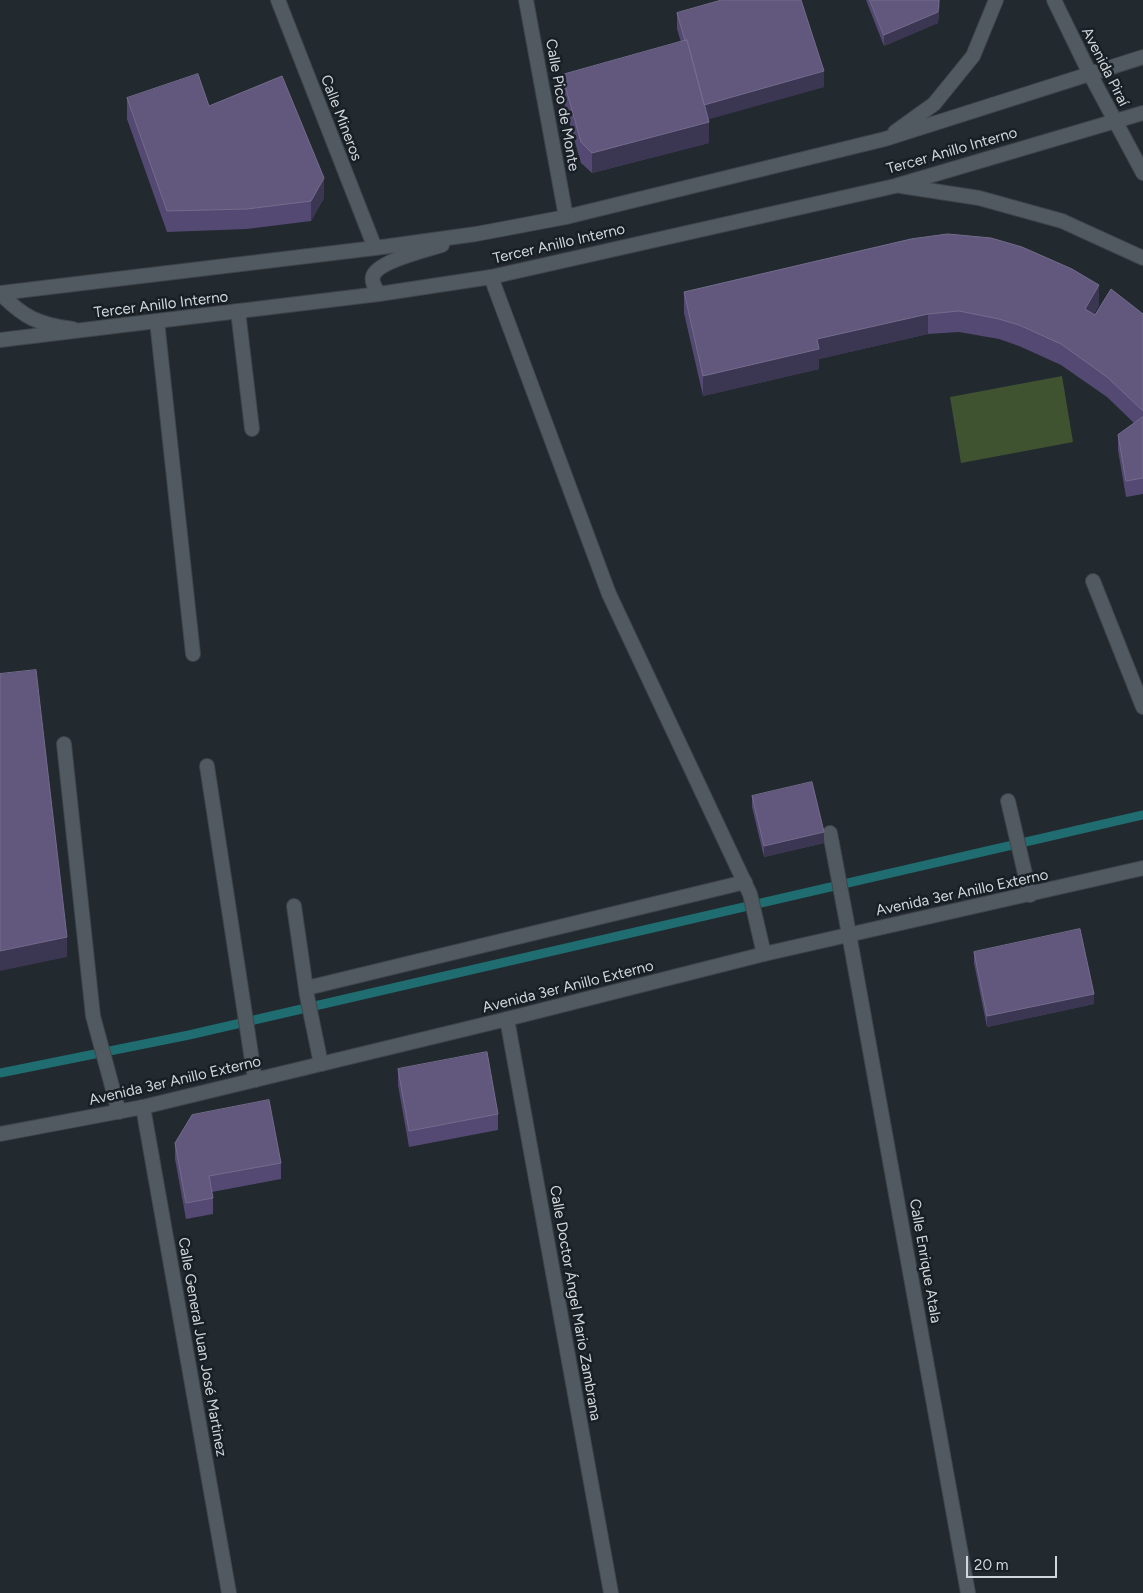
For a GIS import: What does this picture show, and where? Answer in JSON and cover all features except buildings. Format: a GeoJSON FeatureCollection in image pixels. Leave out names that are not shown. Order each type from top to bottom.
{"type":"FeatureCollection","features":[{"type":"Feature","properties":{"kind":"street","name":"Calle Mineros"},"geometry":{"type":"LineString","coordinates":[[278,0],[375,248]]}},
{"type":"Feature","properties":{"kind":"street","name":"Calle Pico de Monte"},"geometry":{"type":"LineString","coordinates":[[526,0],[566,216]]}},
{"type":"Feature","properties":{"kind":"street"},"geometry":{"type":"LineString","coordinates":[[884,139],[934,104],[962,70],[973,56],[996,0]]}},
{"type":"Feature","properties":{"kind":"street","name":"Avenida Piraí"},"geometry":{"type":"LineString","coordinates":[[1054,0],[1114,121],[1143,173]]}},
{"type":"Feature","properties":{"kind":"street","name":"Tercer Anillo Interno"},"geometry":{"type":"LineString","coordinates":[[0,293],[375,248],[476,234],[566,216],[884,139],[1143,57]]}},
{"type":"Feature","properties":{"kind":"street","name":"Tercer Anillo Interno"},"geometry":{"type":"LineString","coordinates":[[0,340],[379,294],[490,277],[895,186],[1143,113]]}},
{"type":"Feature","properties":{"kind":"street"},"geometry":{"type":"LineString","coordinates":[[895,186],[979,198],[1062,221],[1143,258]]}},
{"type":"Feature","properties":{"kind":"street"},"geometry":{"type":"LineString","coordinates":[[379,294],[374,285],[373,276],[378,269],[400,259],[476,234]]}},
{"type":"Feature","properties":{"kind":"street"},"geometry":{"type":"LineString","coordinates":[[490,277],[609,594],[748,888],[764,954]]}},
{"type":"Feature","properties":{"kind":"street"},"geometry":{"type":"LineString","coordinates":[[0,293],[16,309],[36,321],[59,328],[84,330]]}},
{"type":"Feature","properties":{"kind":"street"},"geometry":{"type":"LineString","coordinates":[[238,311],[252,429]]}},
{"type":"Feature","properties":{"kind":"street"},"geometry":{"type":"LineString","coordinates":[[157,321],[193,654]]}},
{"type":"Feature","properties":{"kind":"street"},"geometry":{"type":"LineString","coordinates":[[1093,581],[1143,707]]}},
{"type":"Feature","properties":{"kind":"street"},"geometry":{"type":"LineString","coordinates":[[64,744],[93,1016],[119,1112]]}},
{"type":"Feature","properties":{"kind":"street"},"geometry":{"type":"LineString","coordinates":[[207,766],[254,1080]]}},
{"type":"Feature","properties":{"kind":"street"},"geometry":{"type":"LineString","coordinates":[[1008,801],[1030,895]]}},
{"type":"Feature","properties":{"kind":"street","name":"Calle Enrique Atala"},"geometry":{"type":"LineString","coordinates":[[830,833],[850,934],[968,1593]]}},
{"type":"Feature","properties":{"kind":"street","name":"Avenida 3er Anillo Externo"},"geometry":{"type":"LineString","coordinates":[[0,1134],[142,1107],[507,1019],[764,954],[1143,868]]}},
{"type":"Feature","properties":{"kind":"street"},"geometry":{"type":"LineString","coordinates":[[307,992],[748,888]]}},
{"type":"Feature","properties":{"kind":"street"},"geometry":{"type":"LineString","coordinates":[[294,906],[307,992],[321,1064]]}},
{"type":"Feature","properties":{"kind":"street","name":"Calle Doctor Ángel Mario Zambrana"},"geometry":{"type":"LineString","coordinates":[[507,1019],[610,1593]]}},
{"type":"Feature","properties":{"kind":"street","name":"Calle General Juan José Martinez"},"geometry":{"type":"LineString","coordinates":[[142,1107],[229,1593]]}},
{"type":"Feature","properties":{"kind":"green space"},"geometry":{"type":"Polygon","coordinates":[[[1062,376],[1073,442],[961,463],[950,397],[1062,376]]]}},
{"type":"Feature","properties":{"kind":"waterway"},"geometry":{"type":"LineString","coordinates":[[0,1073],[189,1035],[1143,815]]}}]}
